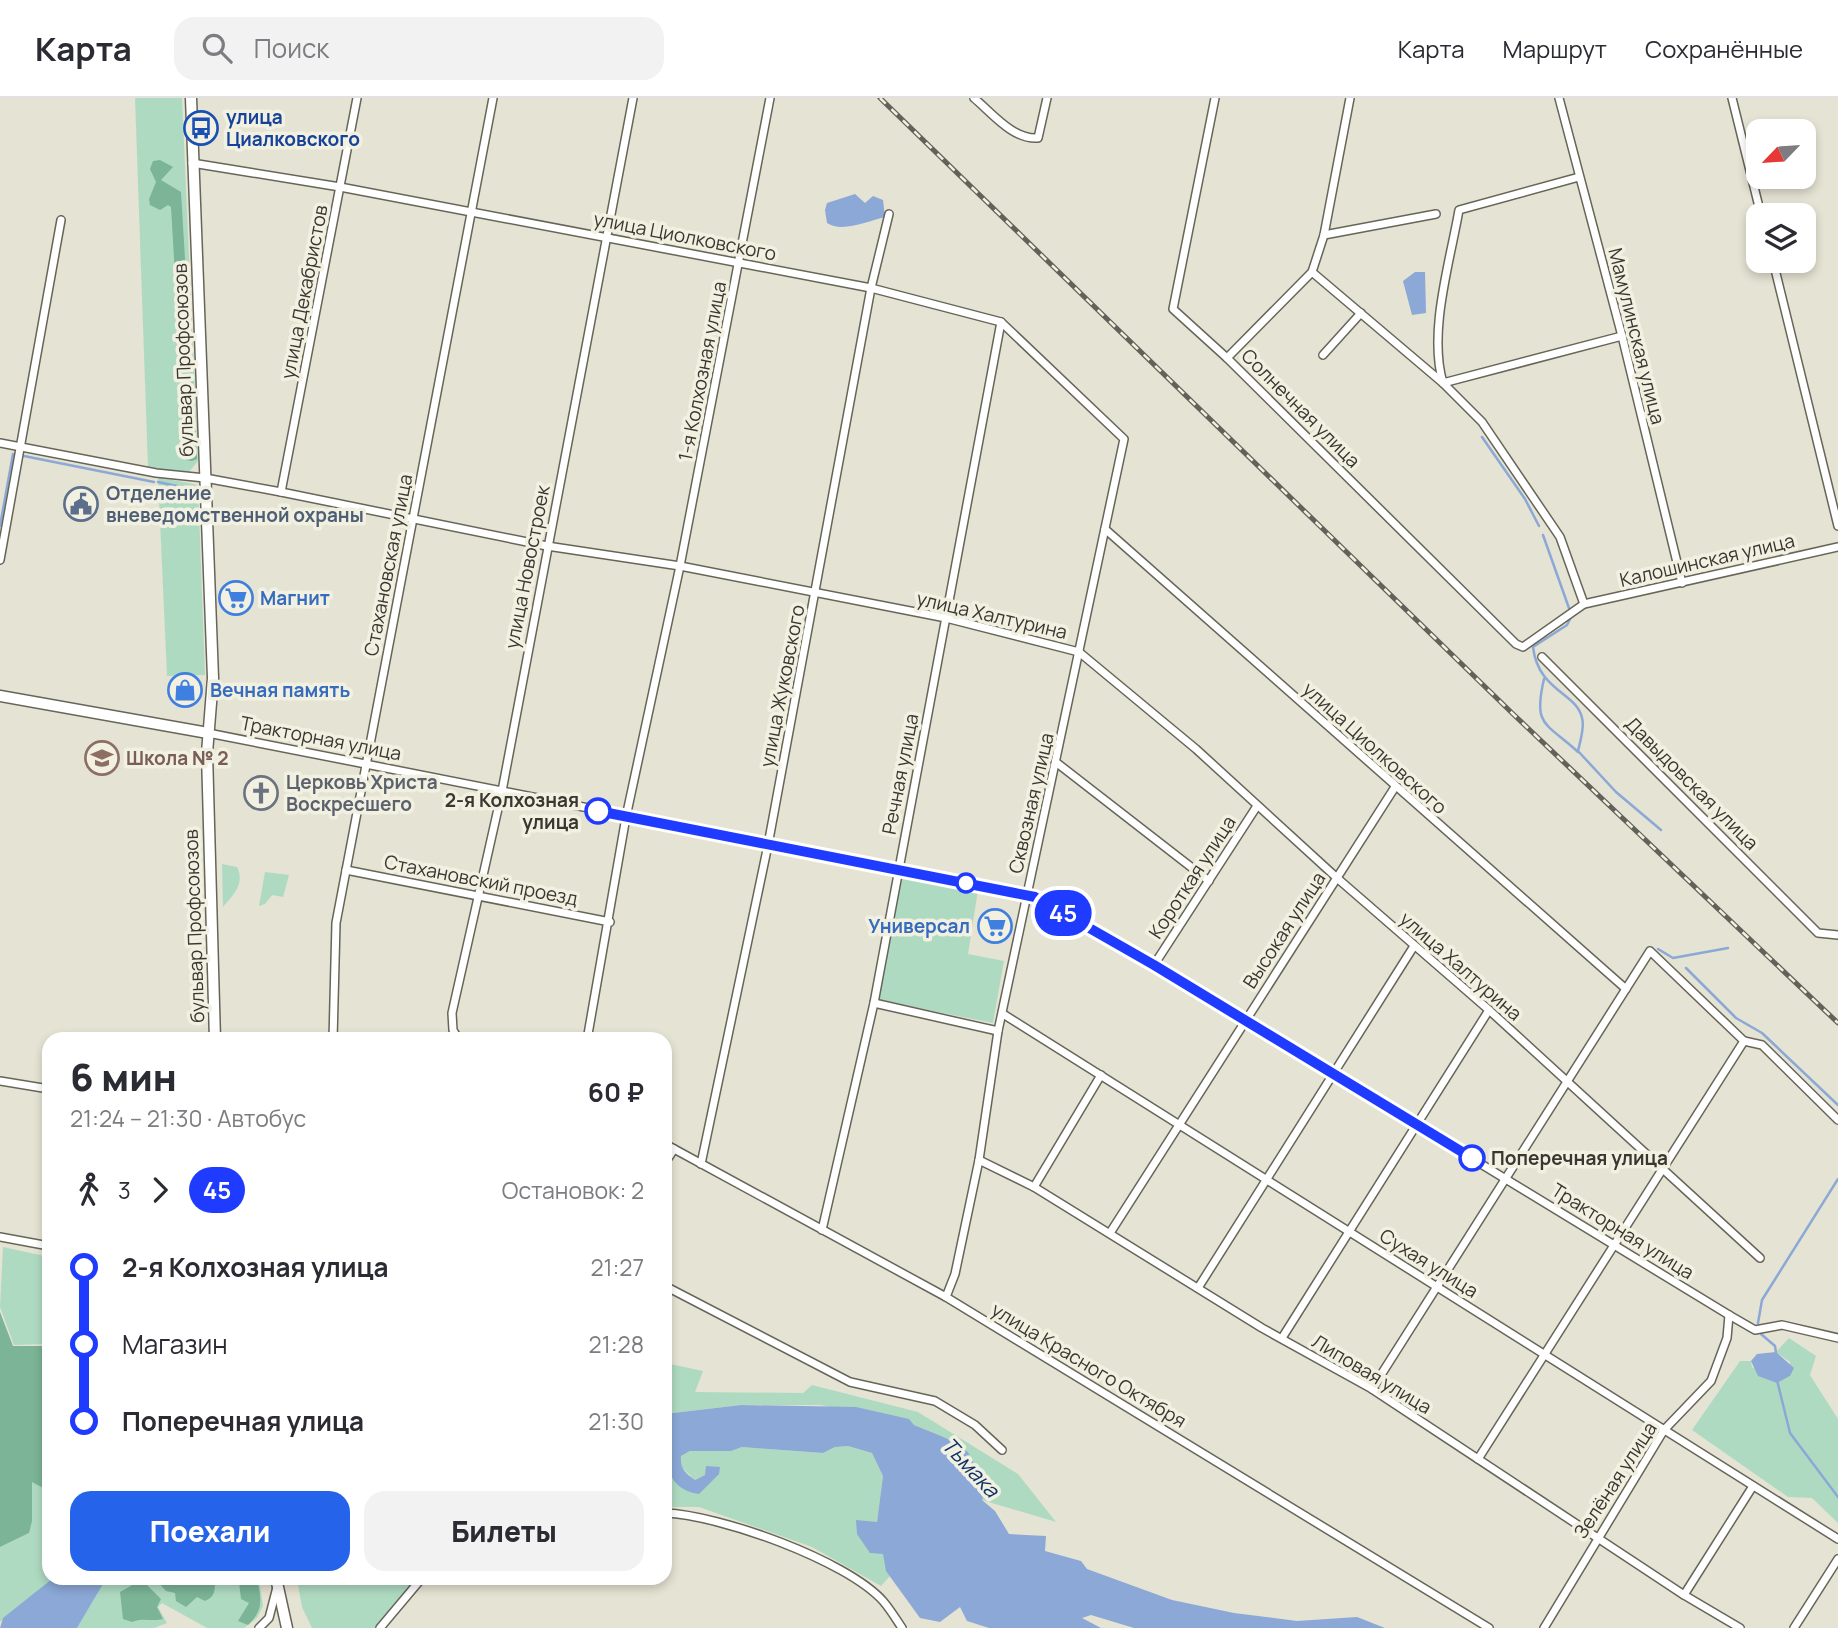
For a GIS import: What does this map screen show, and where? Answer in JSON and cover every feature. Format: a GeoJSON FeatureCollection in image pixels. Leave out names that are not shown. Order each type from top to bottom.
{"type":"FeatureCollection","features":[{"type":"Feature","properties":{"kind":"main road","name":"бульвар Профсоюзов"},"geometry":{"type":"LineString","coordinates":[[191,98],[213,678],[208,733],[215,1032]]}},
{"type":"Feature","properties":{"kind":"main road","name":"Тракторная улица"},"geometry":{"type":"LineString","coordinates":[[0,696],[208,733]]}},
{"type":"Feature","properties":{"kind":"main road"},"geometry":{"type":"LineString","coordinates":[[277,1585],[287,1628]]}},
{"type":"Feature","properties":{"kind":"street","name":"улица Декабристов"},"geometry":{"type":"LineString","coordinates":[[281,492],[356,98]]}},
{"type":"Feature","properties":{"kind":"street","name":"Стахановская улица"},"geometry":{"type":"LineString","coordinates":[[333,1032],[334,944],[346,870],[493,98]]}},
{"type":"Feature","properties":{"kind":"street","name":"улица Новостроек"},"geometry":{"type":"LineString","coordinates":[[454,1032],[452,1013],[502,791],[632,98]]}},
{"type":"Feature","properties":{"kind":"street","name":"1-я Колхозная улица"},"geometry":{"type":"LineString","coordinates":[[680,566],[769,98]]}},
{"type":"Feature","properties":{"kind":"street"},"geometry":{"type":"LineString","coordinates":[[974,98],[1018,135],[1038,138],[1046,98]]}},
{"type":"Feature","properties":{"kind":"street","name":"Солнечная улица"},"geometry":{"type":"LineString","coordinates":[[1215,98],[1173,309],[1227,358],[1516,643],[1523,646],[1563,616]]}},
{"type":"Feature","properties":{"kind":"street"},"geometry":{"type":"LineString","coordinates":[[1227,358],[1312,272],[1324,235],[1350,98]]}},
{"type":"Feature","properties":{"kind":"street","name":"Мамулинская улица"},"geometry":{"type":"LineString","coordinates":[[1559,98],[1622,336],[1682,583]]}},
{"type":"Feature","properties":{"kind":"street"},"geometry":{"type":"LineString","coordinates":[[1732,98],[1758,203]]}},
{"type":"Feature","properties":{"kind":"street","name":"улица Циолковского"},"geometry":{"type":"LineString","coordinates":[[192,163],[340,187],[871,288],[1001,322],[1124,439]]}},
{"type":"Feature","properties":{"kind":"street"},"geometry":{"type":"LineString","coordinates":[[1443,383],[1438,365],[1438,329],[1459,210],[1579,177]]}},
{"type":"Feature","properties":{"kind":"street","name":"улица Жуковского"},"geometry":{"type":"LineString","coordinates":[[701,1164],[768,845],[871,288],[889,214]]}},
{"type":"Feature","properties":{"kind":"street"},"geometry":{"type":"LineString","coordinates":[[1324,235],[1436,214]]}},
{"type":"Feature","properties":{"kind":"street"},"geometry":{"type":"LineString","coordinates":[[0,560],[61,220]]}},
{"type":"Feature","properties":{"kind":"street"},"geometry":{"type":"LineString","coordinates":[[1312,272],[1443,383],[1482,422],[1560,537],[1584,604]]}},
{"type":"Feature","properties":{"kind":"street"},"geometry":{"type":"LineString","coordinates":[[1776,273],[1838,526]]}},
{"type":"Feature","properties":{"kind":"street"},"geometry":{"type":"LineString","coordinates":[[1323,355],[1361,313]]}},
{"type":"Feature","properties":{"kind":"street","name":"Речная улица"},"geometry":{"type":"LineString","coordinates":[[822,1230],[874,1003],[1001,322]]}},
{"type":"Feature","properties":{"kind":"street"},"geometry":{"type":"LineString","coordinates":[[1443,383],[1622,336]]}},
{"type":"Feature","properties":{"kind":"street","name":"Сквозная улица"},"geometry":{"type":"LineString","coordinates":[[946,1297],[955,1274],[979,1160],[998,1031],[1124,439]]}},
{"type":"Feature","properties":{"kind":"street","name":"улица Халтурина"},"geometry":{"type":"LineString","coordinates":[[0,443],[156,473],[205,478],[281,492],[547,546],[680,566],[946,618],[1079,652],[1196,749],[1337,878],[1489,1010],[1760,1258]]}},
{"type":"Feature","properties":{"kind":"street","name":"улица Циолковского"},"geometry":{"type":"LineString","coordinates":[[1105,529],[1626,989]]}},
{"type":"Feature","properties":{"kind":"street","name":"Калошинская улица"},"geometry":{"type":"LineString","coordinates":[[1563,616],[1584,604],[1838,547]]}},
{"type":"Feature","properties":{"kind":"street"},"geometry":{"type":"LineString","coordinates":[[589,1032],[610,922],[626,817],[680,566]]}},
{"type":"Feature","properties":{"kind":"street","name":"Давыдовская улица"},"geometry":{"type":"LineString","coordinates":[[1542,657],[1818,933],[1838,935]]}},
{"type":"Feature","properties":{"kind":"street","name":"Тракторная улица"},"geometry":{"type":"LineString","coordinates":[[208,733],[1035,897],[1246,1020],[1332,1075],[1506,1178],[1613,1247],[1729,1315]]}},
{"type":"Feature","properties":{"kind":"street"},"geometry":{"type":"LineString","coordinates":[[1057,763],[1209,880]]}},
{"type":"Feature","properties":{"kind":"street","name":"Высокая улица"},"geometry":{"type":"LineString","coordinates":[[1110,1233],[1395,787]]}},
{"type":"Feature","properties":{"kind":"street","name":"Короткая улица"},"geometry":{"type":"LineString","coordinates":[[1154,965],[1257,806]]}},
{"type":"Feature","properties":{"kind":"street","name":"Стахановский проезд"},"geometry":{"type":"LineString","coordinates":[[346,870],[610,922]]}},
{"type":"Feature","properties":{"kind":"street"},"geometry":{"type":"LineString","coordinates":[[1198,1288],[1414,946]]}},
{"type":"Feature","properties":{"kind":"street"},"geometry":{"type":"LineString","coordinates":[[1372,1390],[1650,951],[1744,1041],[1762,1045],[1838,1120]]}},
{"type":"Feature","properties":{"kind":"street"},"geometry":{"type":"LineString","coordinates":[[874,1003],[998,1031]]}},
{"type":"Feature","properties":{"kind":"street"},"geometry":{"type":"LineString","coordinates":[[1282,1338],[1489,1010]]}},
{"type":"Feature","properties":{"kind":"street","name":"Сухая улица"},"geometry":{"type":"LineString","coordinates":[[1003,1014],[1838,1539]]}},
{"type":"Feature","properties":{"kind":"street"},"geometry":{"type":"LineString","coordinates":[[1478,1459],[1744,1041]]}},
{"type":"Feature","properties":{"kind":"street"},"geometry":{"type":"LineString","coordinates":[[1034,1187],[1101,1075]]}},
{"type":"Feature","properties":{"kind":"street"},"geometry":{"type":"LineString","coordinates":[[0,1081],[42,1088]]}},
{"type":"Feature","properties":{"kind":"street","name":"улица Красного Октября"},"geometry":{"type":"LineString","coordinates":[[674,1149],[946,1297],[1489,1628]]}},
{"type":"Feature","properties":{"kind":"street","name":"Липовая улица"},"geometry":{"type":"LineString","coordinates":[[979,1160],[1034,1187],[1198,1288],[1372,1390],[1684,1595],[1740,1628]]}},
{"type":"Feature","properties":{"kind":"street"},"geometry":{"type":"LineString","coordinates":[[0,1237],[42,1245]]}},
{"type":"Feature","properties":{"kind":"street"},"geometry":{"type":"LineString","coordinates":[[672,1290],[850,1382],[935,1401],[975,1425],[1002,1450]]}},
{"type":"Feature","properties":{"kind":"street"},"geometry":{"type":"LineString","coordinates":[[1729,1315],[1755,1330],[1782,1325],[1838,1338]]}},
{"type":"Feature","properties":{"kind":"street","name":"Зелёная улица"},"geometry":{"type":"LineString","coordinates":[[1544,1628],[1664,1430],[1712,1381],[1727,1338],[1729,1315]]}},
{"type":"Feature","properties":{"kind":"street"},"geometry":{"type":"LineString","coordinates":[[1684,1595],[1753,1486]]}},
{"type":"Feature","properties":{"kind":"street"},"geometry":{"type":"LineString","coordinates":[[672,1513],[688,1514],[750,1531],[810,1555],[883,1600],[902,1628]]}},
{"type":"Feature","properties":{"kind":"street"},"geometry":{"type":"LineString","coordinates":[[1794,1628],[1838,1559]]}},
{"type":"Feature","properties":{"kind":"street"},"geometry":{"type":"LineString","coordinates":[[259,1628],[269,1618],[275,1585]]}},
{"type":"Feature","properties":{"kind":"street"},"geometry":{"type":"LineString","coordinates":[[380,1628],[416,1585]]}},
{"type":"Feature","properties":{"kind":"green space"},"geometry":{"type":"Polygon","coordinates":[[[135,98],[182,98],[198,461],[188,473],[148,468],[135,98]]]}},
{"type":"Feature","properties":{"kind":"green space"},"geometry":{"type":"Polygon","coordinates":[[[160,160],[173,167],[161,180],[181,192],[197,459],[192,461],[186,460],[171,207],[168,205],[160,210],[150,205],[149,199],[156,182],[150,169],[153,161],[160,160]]]}},
{"type":"Feature","properties":{"kind":"green space"},"geometry":{"type":"Polygon","coordinates":[[[158,477],[198,485],[205,675],[167,676],[158,477]]]}},
{"type":"Feature","properties":{"kind":"green space"},"geometry":{"type":"Polygon","coordinates":[[[222,864],[237,867],[240,879],[231,898],[223,907],[222,864]]]}},
{"type":"Feature","properties":{"kind":"green space"},"geometry":{"type":"Polygon","coordinates":[[[265,872],[289,875],[283,897],[272,895],[265,904],[259,906],[265,872]]]}},
{"type":"Feature","properties":{"kind":"green space"},"geometry":{"type":"Polygon","coordinates":[[[900,875],[978,890],[968,954],[1004,961],[993,1023],[877,1000],[900,875]]]}},
{"type":"Feature","properties":{"kind":"green space"},"geometry":{"type":"Polygon","coordinates":[[[3,1247],[42,1255],[42,1344],[14,1345],[0,1307],[3,1247]]]}},
{"type":"Feature","properties":{"kind":"green space"},"geometry":{"type":"Polygon","coordinates":[[[0,1312],[13,1346],[42,1346],[42,1487],[32,1482],[32,1521],[29,1533],[0,1547],[0,1312]]]}},
{"type":"Feature","properties":{"kind":"green space"},"geometry":{"type":"Polygon","coordinates":[[[1789,1338],[1816,1356],[1810,1375],[1838,1419],[1838,1523],[1812,1498],[1788,1497],[1692,1430],[1740,1361],[1751,1361],[1752,1367],[1777,1383],[1790,1376],[1790,1362],[1776,1352],[1789,1338]]]}},
{"type":"Feature","properties":{"kind":"green space"},"geometry":{"type":"Polygon","coordinates":[[[672,1364],[703,1371],[695,1392],[803,1393],[812,1385],[918,1412],[1018,1474],[1056,1522],[982,1500],[983,1481],[973,1467],[968,1452],[946,1438],[914,1425],[820,1405],[741,1405],[672,1413],[672,1364]]]}},
{"type":"Feature","properties":{"kind":"green space"},"geometry":{"type":"Polygon","coordinates":[[[848,1446],[872,1453],[883,1476],[877,1522],[890,1576],[881,1586],[812,1547],[699,1507],[672,1507],[672,1476],[692,1492],[699,1493],[704,1488],[705,1475],[695,1480],[680,1466],[681,1456],[690,1451],[731,1451],[742,1447],[823,1453],[835,1447],[848,1446]]]}},
{"type":"Feature","properties":{"kind":"green space"},"geometry":{"type":"Polygon","coordinates":[[[32,1481],[42,1487],[42,1585],[45,1585],[0,1622],[0,1547],[29,1533],[32,1481]]]}},
{"type":"Feature","properties":{"kind":"green space"},"geometry":{"type":"Polygon","coordinates":[[[102,1585],[260,1585],[263,1606],[257,1618],[244,1628],[207,1628],[162,1603],[158,1607],[167,1623],[154,1628],[77,1628],[102,1585]]]}},
{"type":"Feature","properties":{"kind":"green space"},"geometry":{"type":"Polygon","coordinates":[[[132,1585],[147,1585],[161,1599],[157,1607],[163,1619],[132,1622],[123,1619],[120,1592],[132,1585]]]}},
{"type":"Feature","properties":{"kind":"green space"},"geometry":{"type":"Polygon","coordinates":[[[160,1585],[215,1585],[211,1597],[205,1601],[197,1597],[186,1607],[176,1601],[175,1593],[166,1591],[160,1585]]]}},
{"type":"Feature","properties":{"kind":"green space"},"geometry":{"type":"Polygon","coordinates":[[[239,1585],[258,1585],[260,1606],[248,1625],[238,1621],[249,1603],[241,1599],[239,1585]]]}},
{"type":"Feature","properties":{"kind":"green space"},"geometry":{"type":"Polygon","coordinates":[[[298,1585],[411,1585],[374,1628],[312,1628],[302,1607],[298,1585]]]}},
{"type":"Feature","properties":{"kind":"water"},"geometry":{"type":"Polygon","coordinates":[[[855,194],[865,203],[873,196],[883,200],[885,217],[847,227],[827,223],[827,203],[855,194]]]}},
{"type":"Feature","properties":{"kind":"water"},"geometry":{"type":"Polygon","coordinates":[[[1415,272],[1425,272],[1426,313],[1412,315],[1403,281],[1415,272]]]}},
{"type":"Feature","properties":{"kind":"water"},"geometry":{"type":"Polygon","coordinates":[[[1776,1352],[1794,1368],[1790,1376],[1777,1383],[1758,1376],[1751,1361],[1757,1354],[1776,1352]]]}},
{"type":"Feature","properties":{"kind":"water","name":"Тьмака"},"geometry":{"type":"Polygon","coordinates":[[[741,1405],[856,1407],[909,1419],[914,1425],[946,1438],[968,1452],[986,1489],[982,1500],[995,1511],[1009,1534],[1046,1536],[1045,1551],[1081,1561],[1087,1569],[1172,1600],[1234,1613],[1297,1621],[1357,1617],[1385,1628],[1134,1628],[1091,1615],[1082,1618],[1101,1628],[989,1628],[967,1621],[960,1607],[940,1622],[920,1618],[886,1571],[883,1554],[870,1553],[857,1534],[856,1520],[877,1522],[883,1476],[872,1453],[848,1446],[835,1447],[823,1453],[742,1447],[731,1451],[690,1451],[681,1456],[682,1467],[695,1480],[705,1475],[706,1466],[720,1467],[719,1474],[699,1494],[686,1490],[672,1477],[672,1413],[741,1405]]]}},
{"type":"Feature","properties":{"kind":"water"},"geometry":{"type":"Polygon","coordinates":[[[44,1585],[102,1585],[77,1628],[0,1628],[3,1618],[44,1585]]]}},
{"type":"Feature","properties":{"kind":"waterway"},"geometry":{"type":"LineString","coordinates":[[1482,437],[1525,499],[1539,526]]}},
{"type":"Feature","properties":{"kind":"waterway"},"geometry":{"type":"LineString","coordinates":[[0,526],[13,454],[15,455]]}},
{"type":"Feature","properties":{"kind":"waterway"},"geometry":{"type":"LineString","coordinates":[[24,456],[154,482]]}},
{"type":"Feature","properties":{"kind":"waterway"},"geometry":{"type":"LineString","coordinates":[[158,482],[196,490]]}},
{"type":"Feature","properties":{"kind":"waterway"},"geometry":{"type":"LineString","coordinates":[[1543,535],[1570,611]]}},
{"type":"Feature","properties":{"kind":"waterway"},"geometry":{"type":"LineString","coordinates":[[1571,617],[1567,625],[1533,647],[1536,662],[1549,682],[1579,710],[1583,726],[1578,751],[1616,792],[1661,830]]}},
{"type":"Feature","properties":{"kind":"waterway"},"geometry":{"type":"LineString","coordinates":[[1544,679],[1540,706],[1544,722],[1578,752]]}},
{"type":"Feature","properties":{"kind":"waterway"},"geometry":{"type":"LineString","coordinates":[[1658,949],[1673,958],[1728,948]]}},
{"type":"Feature","properties":{"kind":"waterway"},"geometry":{"type":"LineString","coordinates":[[1686,968],[1736,1018],[1762,1033],[1838,1105]]}},
{"type":"Feature","properties":{"kind":"waterway"},"geometry":{"type":"LineString","coordinates":[[1758,1323],[1762,1300],[1838,1179]]}},
{"type":"Feature","properties":{"kind":"waterway"},"geometry":{"type":"LineString","coordinates":[[1761,1334],[1775,1346],[1776,1353]]}},
{"type":"Feature","properties":{"kind":"waterway"},"geometry":{"type":"LineString","coordinates":[[1777,1380],[1790,1433],[1838,1497]]}},
{"type":"Feature","properties":{"kind":"railway"},"geometry":{"type":"LineString","coordinates":[[880,98],[1512,713],[1838,1023]]}},
{"type":"Feature","properties":{"kind":"bus line","name":"45"},"geometry":{"type":"LineString","coordinates":[[598,811],[1035,897],[1154,965],[1472,1158]]}},
{"type":"Feature","properties":{"kind":"place","name":"улица Циалковского"},"geometry":{"type":"Point","coordinates":[201,128]}},
{"type":"Feature","properties":{"kind":"place","name":"Отделение вневедомственной охраны"},"geometry":{"type":"Point","coordinates":[81,504]}},
{"type":"Feature","properties":{"kind":"place","name":"Магнит"},"geometry":{"type":"Point","coordinates":[236,598]}},
{"type":"Feature","properties":{"kind":"place","name":"Вечная память"},"geometry":{"type":"Point","coordinates":[185,690]}},
{"type":"Feature","properties":{"kind":"place","name":"Школа № 2"},"geometry":{"type":"Point","coordinates":[102,758]}},
{"type":"Feature","properties":{"kind":"place","name":"Церковь Христа Воскресшего"},"geometry":{"type":"Point","coordinates":[261,793]}},
{"type":"Feature","properties":{"kind":"place","name":"2-я Колхозная улица"},"geometry":{"type":"Point","coordinates":[598,811]}},
{"type":"Feature","properties":{"kind":"place","name":"Универсал"},"geometry":{"type":"Point","coordinates":[995,926]}},
{"type":"Feature","properties":{"kind":"place","name":"Поперечная улица"},"geometry":{"type":"Point","coordinates":[1472,1158]}}]}
